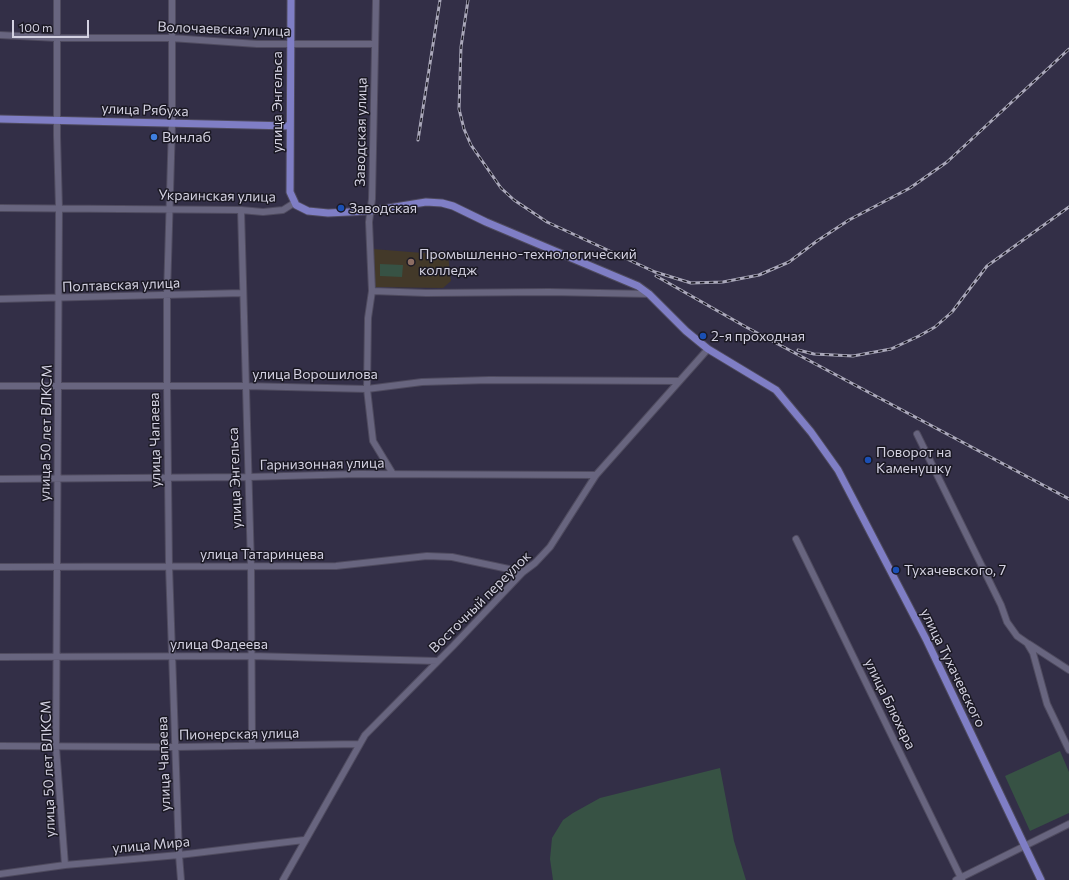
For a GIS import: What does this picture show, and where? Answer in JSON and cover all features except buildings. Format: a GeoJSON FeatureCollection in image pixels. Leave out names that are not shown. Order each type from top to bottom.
{"type":"FeatureCollection","features":[{"type":"Feature","properties":{"kind":"main road","name":"улица Энгельса"},"geometry":{"type":"LineString","coordinates":[[291,0],[290,192],[294,203]]}},
{"type":"Feature","properties":{"kind":"main road","name":"улица Рябуха"},"geometry":{"type":"LineString","coordinates":[[0,119],[290,126]]}},
{"type":"Feature","properties":{"kind":"main road","name":"Украинская улица"},"geometry":{"type":"LineString","coordinates":[[294,203],[304,210],[317,213],[370,211],[426,202],[449,205],[486,222],[626,280],[649,294],[686,331],[708,349],[776,390],[811,432],[838,470]]}},
{"type":"Feature","properties":{"kind":"main road","name":"улица Тухачевского"},"geometry":{"type":"LineString","coordinates":[[838,470],[927,641],[1041,880]]}},
{"type":"Feature","properties":{"kind":"street","name":"улица 50 лет ВЛКСМ"},"geometry":{"type":"LineString","coordinates":[[57,0],[59,387],[57,478],[58,567],[56,747],[65,865]]}},
{"type":"Feature","properties":{"kind":"street","name":"улица Чапаева"},"geometry":{"type":"LineString","coordinates":[[172,0],[172,124],[166,386],[169,566],[178,855],[181,880]]}},
{"type":"Feature","properties":{"kind":"street","name":"Заводская улица"},"geometry":{"type":"LineString","coordinates":[[376,0],[372,199],[370,211],[369,246],[372,291],[368,318],[367,389],[373,441],[393,474]]}},
{"type":"Feature","properties":{"kind":"street","name":"Волочаевская улица"},"geometry":{"type":"LineString","coordinates":[[0,35],[57,38],[171,38],[257,44],[374,44]]}},
{"type":"Feature","properties":{"kind":"street","name":"Украинская улица"},"geometry":{"type":"LineString","coordinates":[[0,208],[278,211],[288,208],[294,203]]}},
{"type":"Feature","properties":{"kind":"street","name":"улица Энгельса"},"geometry":{"type":"LineString","coordinates":[[241,210],[251,566],[252,745]]}},
{"type":"Feature","properties":{"kind":"street"},"geometry":{"type":"LineString","coordinates":[[372,291],[649,294]]}},
{"type":"Feature","properties":{"kind":"street","name":"Полтавская улица"},"geometry":{"type":"LineString","coordinates":[[0,299],[243,293]]}},
{"type":"Feature","properties":{"kind":"street","name":"Восточный переулок"},"geometry":{"type":"LineString","coordinates":[[283,880],[359,744],[369,730],[523,572],[541,558],[550,548],[596,475],[708,349]]}},
{"type":"Feature","properties":{"kind":"street","name":"улица Ворошилова"},"geometry":{"type":"LineString","coordinates":[[0,386],[246,386],[367,389],[422,382],[489,380],[678,382]]}},
{"type":"Feature","properties":{"kind":"street"},"geometry":{"type":"LineString","coordinates":[[917,434],[1001,605],[1007,622],[1016,636],[1069,670]]}},
{"type":"Feature","properties":{"kind":"street","name":"Гарнизонная улица"},"geometry":{"type":"LineString","coordinates":[[0,479],[393,474],[596,475]]}},
{"type":"Feature","properties":{"kind":"street","name":"улица Блюхера"},"geometry":{"type":"LineString","coordinates":[[796,539],[960,879]]}},
{"type":"Feature","properties":{"kind":"street","name":"улица Татаринцева"},"geometry":{"type":"LineString","coordinates":[[0,567],[336,566],[372,561],[434,556],[464,560],[523,572]]}},
{"type":"Feature","properties":{"kind":"street"},"geometry":{"type":"LineString","coordinates":[[1027,643],[1037,663],[1048,706],[1069,750]]}},
{"type":"Feature","properties":{"kind":"street","name":"улица Фадеева"},"geometry":{"type":"LineString","coordinates":[[0,657],[251,656],[437,661]]}},
{"type":"Feature","properties":{"kind":"street","name":"Пионерская улица"},"geometry":{"type":"LineString","coordinates":[[0,746],[175,747],[359,744]]}},
{"type":"Feature","properties":{"kind":"street"},"geometry":{"type":"LineString","coordinates":[[960,879],[1069,824]]}},
{"type":"Feature","properties":{"kind":"street","name":"улица Мира"},"geometry":{"type":"LineString","coordinates":[[0,874],[65,865],[178,855],[304,840]]}},
{"type":"Feature","properties":{"kind":"shaded area","name":"Промышленно-технологический колледж"},"geometry":{"type":"Polygon","coordinates":[[[373,249],[448,255],[451,281],[443,288],[374,287],[373,249]]]}},
{"type":"Feature","properties":{"kind":"green space"},"geometry":{"type":"Polygon","coordinates":[[[380,264],[403,265],[402,277],[380,276],[380,264]]]}},
{"type":"Feature","properties":{"kind":"green space"},"geometry":{"type":"Polygon","coordinates":[[[1060,751],[1069,772],[1069,813],[1030,831],[1005,776],[1060,751]]]}},
{"type":"Feature","properties":{"kind":"green space"},"geometry":{"type":"Polygon","coordinates":[[[720,768],[734,841],[746,880],[553,880],[550,859],[552,838],[563,820],[573,813],[600,798],[720,768]]]}},
{"type":"Feature","properties":{"kind":"railway"},"geometry":{"type":"LineString","coordinates":[[418,140],[440,0]]}},
{"type":"Feature","properties":{"kind":"railway"},"geometry":{"type":"LineString","coordinates":[[468,0],[461,47],[459,109],[464,129],[471,145],[501,188],[514,200],[547,222],[655,272],[691,283],[723,282],[759,275],[789,262],[849,220],[910,188],[947,162],[1069,49]]}},
{"type":"Feature","properties":{"kind":"railway"},"geometry":{"type":"LineString","coordinates":[[798,350],[814,354],[853,356],[891,349],[919,336],[935,327],[952,312],[987,266],[1069,207]]}},
{"type":"Feature","properties":{"kind":"railway"},"geometry":{"type":"LineString","coordinates":[[656,276],[746,327],[1069,499]]}},
{"type":"Feature","properties":{"kind":"place","name":"Винлаб"},"geometry":{"type":"Point","coordinates":[154,137]}},
{"type":"Feature","properties":{"kind":"place","name":"Заводская"},"geometry":{"type":"Point","coordinates":[341,208]}},
{"type":"Feature","properties":{"kind":"place","name":"Промышленно-технологический колледж"},"geometry":{"type":"Point","coordinates":[411,262]}},
{"type":"Feature","properties":{"kind":"place","name":"2-я проходная"},"geometry":{"type":"Point","coordinates":[703,336]}},
{"type":"Feature","properties":{"kind":"place","name":"Поворот на Каменушку"},"geometry":{"type":"Point","coordinates":[868,460]}},
{"type":"Feature","properties":{"kind":"place","name":"Тухачевского, 7"},"geometry":{"type":"Point","coordinates":[896,570]}}]}
